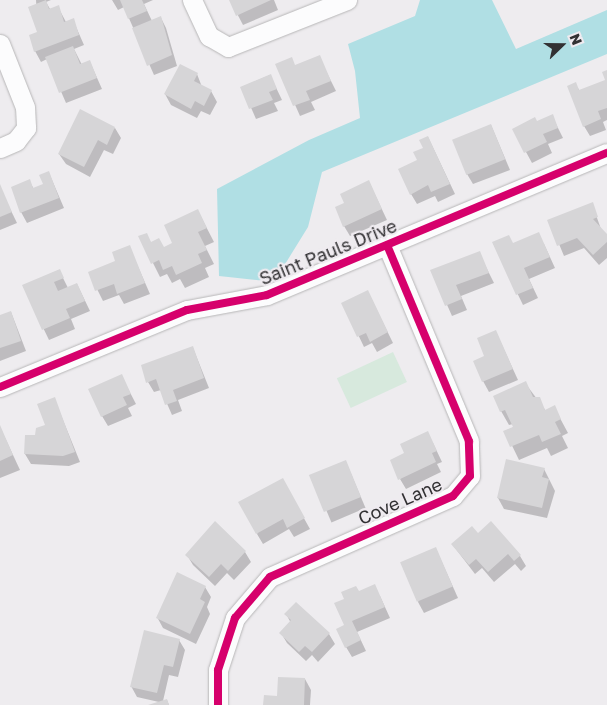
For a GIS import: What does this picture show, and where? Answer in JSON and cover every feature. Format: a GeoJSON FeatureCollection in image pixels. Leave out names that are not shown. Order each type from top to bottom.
{"type":"FeatureCollection","features":[{"type":"Feature","properties":{"kind":"street"},"geometry":{"type":"LineString","coordinates":[[192,0],[209,36],[228,47],[239,46],[347,0]]}},
{"type":"Feature","properties":{"kind":"street"},"geometry":{"type":"LineString","coordinates":[[0,44],[25,107],[26,128],[16,141],[0,148]]}},
{"type":"Feature","properties":{"kind":"street","name":"Saint Pauls Drive"},"geometry":{"type":"LineString","coordinates":[[0,387],[187,310],[267,295],[607,153]]}},
{"type":"Feature","properties":{"kind":"street","name":"Cove Lane"},"geometry":{"type":"LineString","coordinates":[[218,705],[218,670],[235,618],[270,577],[453,496],[470,476],[469,441],[387,245]]}},
{"type":"Feature","properties":{"kind":"green space"},"geometry":{"type":"Polygon","coordinates":[[[393,352],[407,382],[351,408],[337,378],[393,352]]]}},
{"type":"Feature","properties":{"kind":"water"},"geometry":{"type":"Polygon","coordinates":[[[420,0],[492,0],[516,49],[607,10],[607,54],[322,172],[308,227],[274,282],[219,276],[217,189],[309,140],[360,118],[355,71],[348,44],[415,16],[420,0]]]}},
{"type":"Feature","properties":{"kind":"building"},"geometry":{"type":"Polygon","coordinates":[[[46,0],[49,9],[59,5],[64,22],[74,18],[79,35],[34,52],[29,35],[37,32],[28,7],[46,0]]]}},
{"type":"Feature","properties":{"kind":"building"},"geometry":{"type":"Polygon","coordinates":[[[120,0],[142,0],[147,11],[128,19],[120,0]]]}},
{"type":"Feature","properties":{"kind":"building"},"geometry":{"type":"Polygon","coordinates":[[[229,0],[271,0],[236,16],[229,0]]]}},
{"type":"Feature","properties":{"kind":"building"},"geometry":{"type":"Polygon","coordinates":[[[161,16],[172,55],[147,66],[132,28],[161,16]]]}},
{"type":"Feature","properties":{"kind":"building"},"geometry":{"type":"Polygon","coordinates":[[[73,46],[80,64],[90,60],[97,78],[59,93],[45,57],[73,46]]]}},
{"type":"Feature","properties":{"kind":"building"},"geometry":{"type":"Polygon","coordinates":[[[320,55],[331,81],[306,91],[310,100],[293,106],[275,64],[292,57],[295,65],[320,55]]]}},
{"type":"Feature","properties":{"kind":"building"},"geometry":{"type":"Polygon","coordinates":[[[180,64],[198,73],[194,81],[212,90],[204,106],[195,101],[191,109],[164,94],[180,64]]]}},
{"type":"Feature","properties":{"kind":"building"},"geometry":{"type":"Polygon","coordinates":[[[607,70],[607,108],[598,111],[601,119],[583,127],[567,86],[576,82],[579,90],[605,80],[602,72],[607,70]]]}},
{"type":"Feature","properties":{"kind":"building"},"geometry":{"type":"Polygon","coordinates":[[[271,74],[277,89],[269,92],[273,100],[249,109],[240,87],[271,74]]]}},
{"type":"Feature","properties":{"kind":"building"},"geometry":{"type":"Polygon","coordinates":[[[80,109],[115,127],[107,145],[98,140],[84,167],[58,154],[80,109]]]}},
{"type":"Feature","properties":{"kind":"building"},"geometry":{"type":"Polygon","coordinates":[[[553,114],[558,128],[543,134],[547,142],[524,153],[512,129],[535,117],[537,121],[553,114]]]}},
{"type":"Feature","properties":{"kind":"building"},"geometry":{"type":"Polygon","coordinates":[[[491,124],[505,159],[466,175],[452,140],[491,124]]]}},
{"type":"Feature","properties":{"kind":"building"},"geometry":{"type":"Polygon","coordinates":[[[428,136],[450,184],[431,192],[428,185],[410,195],[398,169],[417,160],[413,152],[423,148],[419,140],[428,136]]]}},
{"type":"Feature","properties":{"kind":"building"},"geometry":{"type":"Polygon","coordinates":[[[49,171],[59,198],[20,213],[11,187],[30,179],[33,188],[43,184],[39,175],[49,171]]]}},
{"type":"Feature","properties":{"kind":"building"},"geometry":{"type":"Polygon","coordinates":[[[369,180],[382,209],[343,227],[335,207],[344,203],[340,194],[369,180]]]}},
{"type":"Feature","properties":{"kind":"building"},"geometry":{"type":"Polygon","coordinates":[[[0,184],[12,212],[0,217],[0,184]]]}},
{"type":"Feature","properties":{"kind":"building"},"geometry":{"type":"Polygon","coordinates":[[[593,202],[598,217],[593,219],[607,234],[607,242],[593,255],[577,238],[557,246],[547,220],[593,202]]]}},
{"type":"Feature","properties":{"kind":"building"},"geometry":{"type":"Polygon","coordinates":[[[198,209],[207,228],[198,232],[207,250],[198,254],[202,263],[176,275],[172,266],[163,270],[159,260],[151,264],[138,236],[147,233],[151,242],[159,238],[164,247],[172,243],[164,225],[198,209]]]}},
{"type":"Feature","properties":{"kind":"building"},"geometry":{"type":"Polygon","coordinates":[[[539,232],[550,257],[524,268],[533,288],[516,295],[492,242],[509,235],[513,243],[539,232]]]}},
{"type":"Feature","properties":{"kind":"building"},"geometry":{"type":"Polygon","coordinates":[[[130,245],[145,283],[117,294],[114,284],[95,291],[88,272],[115,261],[112,252],[130,245]]]}},
{"type":"Feature","properties":{"kind":"building"},"geometry":{"type":"Polygon","coordinates":[[[480,251],[489,273],[456,285],[462,299],[445,306],[430,270],[480,251]]]}},
{"type":"Feature","properties":{"kind":"building"},"geometry":{"type":"Polygon","coordinates":[[[60,269],[64,278],[54,282],[58,291],[77,283],[85,301],[66,309],[70,318],[42,330],[22,285],[60,269]]]}},
{"type":"Feature","properties":{"kind":"building"},"geometry":{"type":"Polygon","coordinates":[[[368,290],[388,332],[370,342],[366,333],[357,337],[341,303],[368,290]]]}},
{"type":"Feature","properties":{"kind":"building"},"geometry":{"type":"Polygon","coordinates":[[[11,311],[21,341],[0,348],[0,315],[11,311]]]}},
{"type":"Feature","properties":{"kind":"building"},"geometry":{"type":"Polygon","coordinates":[[[496,330],[513,369],[482,382],[473,361],[484,356],[477,338],[496,330]]]}},
{"type":"Feature","properties":{"kind":"building"},"geometry":{"type":"Polygon","coordinates":[[[193,346],[204,378],[173,390],[177,401],[165,405],[156,379],[146,383],[141,365],[193,346]]]}},
{"type":"Feature","properties":{"kind":"building"},"geometry":{"type":"Polygon","coordinates":[[[122,374],[131,394],[123,397],[127,405],[101,417],[88,389],[122,374]]]}},
{"type":"Feature","properties":{"kind":"building"},"geometry":{"type":"Polygon","coordinates":[[[526,381],[533,397],[540,397],[545,410],[555,405],[561,419],[555,422],[561,434],[542,442],[539,435],[510,447],[503,431],[513,427],[505,410],[500,412],[493,396],[526,381]]]}},
{"type":"Feature","properties":{"kind":"building"},"geometry":{"type":"Polygon","coordinates":[[[55,397],[75,452],[63,456],[24,454],[25,435],[35,435],[36,428],[45,425],[37,404],[55,397]]]}},
{"type":"Feature","properties":{"kind":"building"},"geometry":{"type":"Polygon","coordinates":[[[0,425],[13,455],[0,461],[0,425]]]}},
{"type":"Feature","properties":{"kind":"building"},"geometry":{"type":"Polygon","coordinates":[[[428,431],[437,451],[432,453],[436,462],[398,480],[390,460],[404,453],[400,444],[428,431]]]}},
{"type":"Feature","properties":{"kind":"building"},"geometry":{"type":"Polygon","coordinates":[[[506,459],[545,468],[542,477],[549,479],[542,508],[497,498],[506,459]]]}},
{"type":"Feature","properties":{"kind":"building"},"geometry":{"type":"Polygon","coordinates":[[[346,460],[361,497],[324,512],[309,475],[346,460]]]}},
{"type":"Feature","properties":{"kind":"building"},"geometry":{"type":"Polygon","coordinates":[[[283,478],[305,518],[287,528],[283,519],[256,534],[238,502],[283,478]]]}},
{"type":"Feature","properties":{"kind":"building"},"geometry":{"type":"Polygon","coordinates":[[[215,521],[246,551],[228,571],[221,564],[209,577],[185,555],[215,521]]]}},
{"type":"Feature","properties":{"kind":"building"},"geometry":{"type":"Polygon","coordinates":[[[491,521],[521,555],[514,561],[508,554],[488,572],[476,559],[469,565],[451,544],[472,526],[478,533],[491,521]]]}},
{"type":"Feature","properties":{"kind":"building"},"geometry":{"type":"Polygon","coordinates":[[[436,547],[453,587],[417,602],[400,562],[436,547]]]}},
{"type":"Feature","properties":{"kind":"building"},"geometry":{"type":"Polygon","coordinates":[[[177,572],[206,586],[200,599],[205,602],[190,634],[156,618],[177,572]]]}},
{"type":"Feature","properties":{"kind":"building"},"geometry":{"type":"Polygon","coordinates":[[[375,584],[385,607],[352,621],[361,640],[345,648],[336,629],[344,625],[334,603],[344,599],[341,592],[356,586],[359,591],[375,584]]]}},
{"type":"Feature","properties":{"kind":"building"},"geometry":{"type":"Polygon","coordinates":[[[296,602],[330,633],[312,652],[305,646],[299,652],[279,633],[291,620],[284,614],[296,602]]]}},
{"type":"Feature","properties":{"kind":"building"},"geometry":{"type":"Polygon","coordinates":[[[144,630],[180,639],[173,667],[164,665],[157,693],[130,687],[144,630]]]}},
{"type":"Feature","properties":{"kind":"building"},"geometry":{"type":"Polygon","coordinates":[[[278,677],[305,678],[304,705],[263,705],[264,695],[277,696],[278,677]]]}},
{"type":"Feature","properties":{"kind":"building"},"geometry":{"type":"Polygon","coordinates":[[[167,699],[169,705],[148,705],[167,699]]]}},
{"type":"Feature","properties":{"kind":"cycle path"},"geometry":{"type":"LineString","coordinates":[[0,387],[187,310],[267,295],[607,153]]}},
{"type":"Feature","properties":{"kind":"cycle path"},"geometry":{"type":"LineString","coordinates":[[218,705],[218,670],[235,618],[270,577],[453,496],[470,476],[469,441],[387,245]]}}]}
